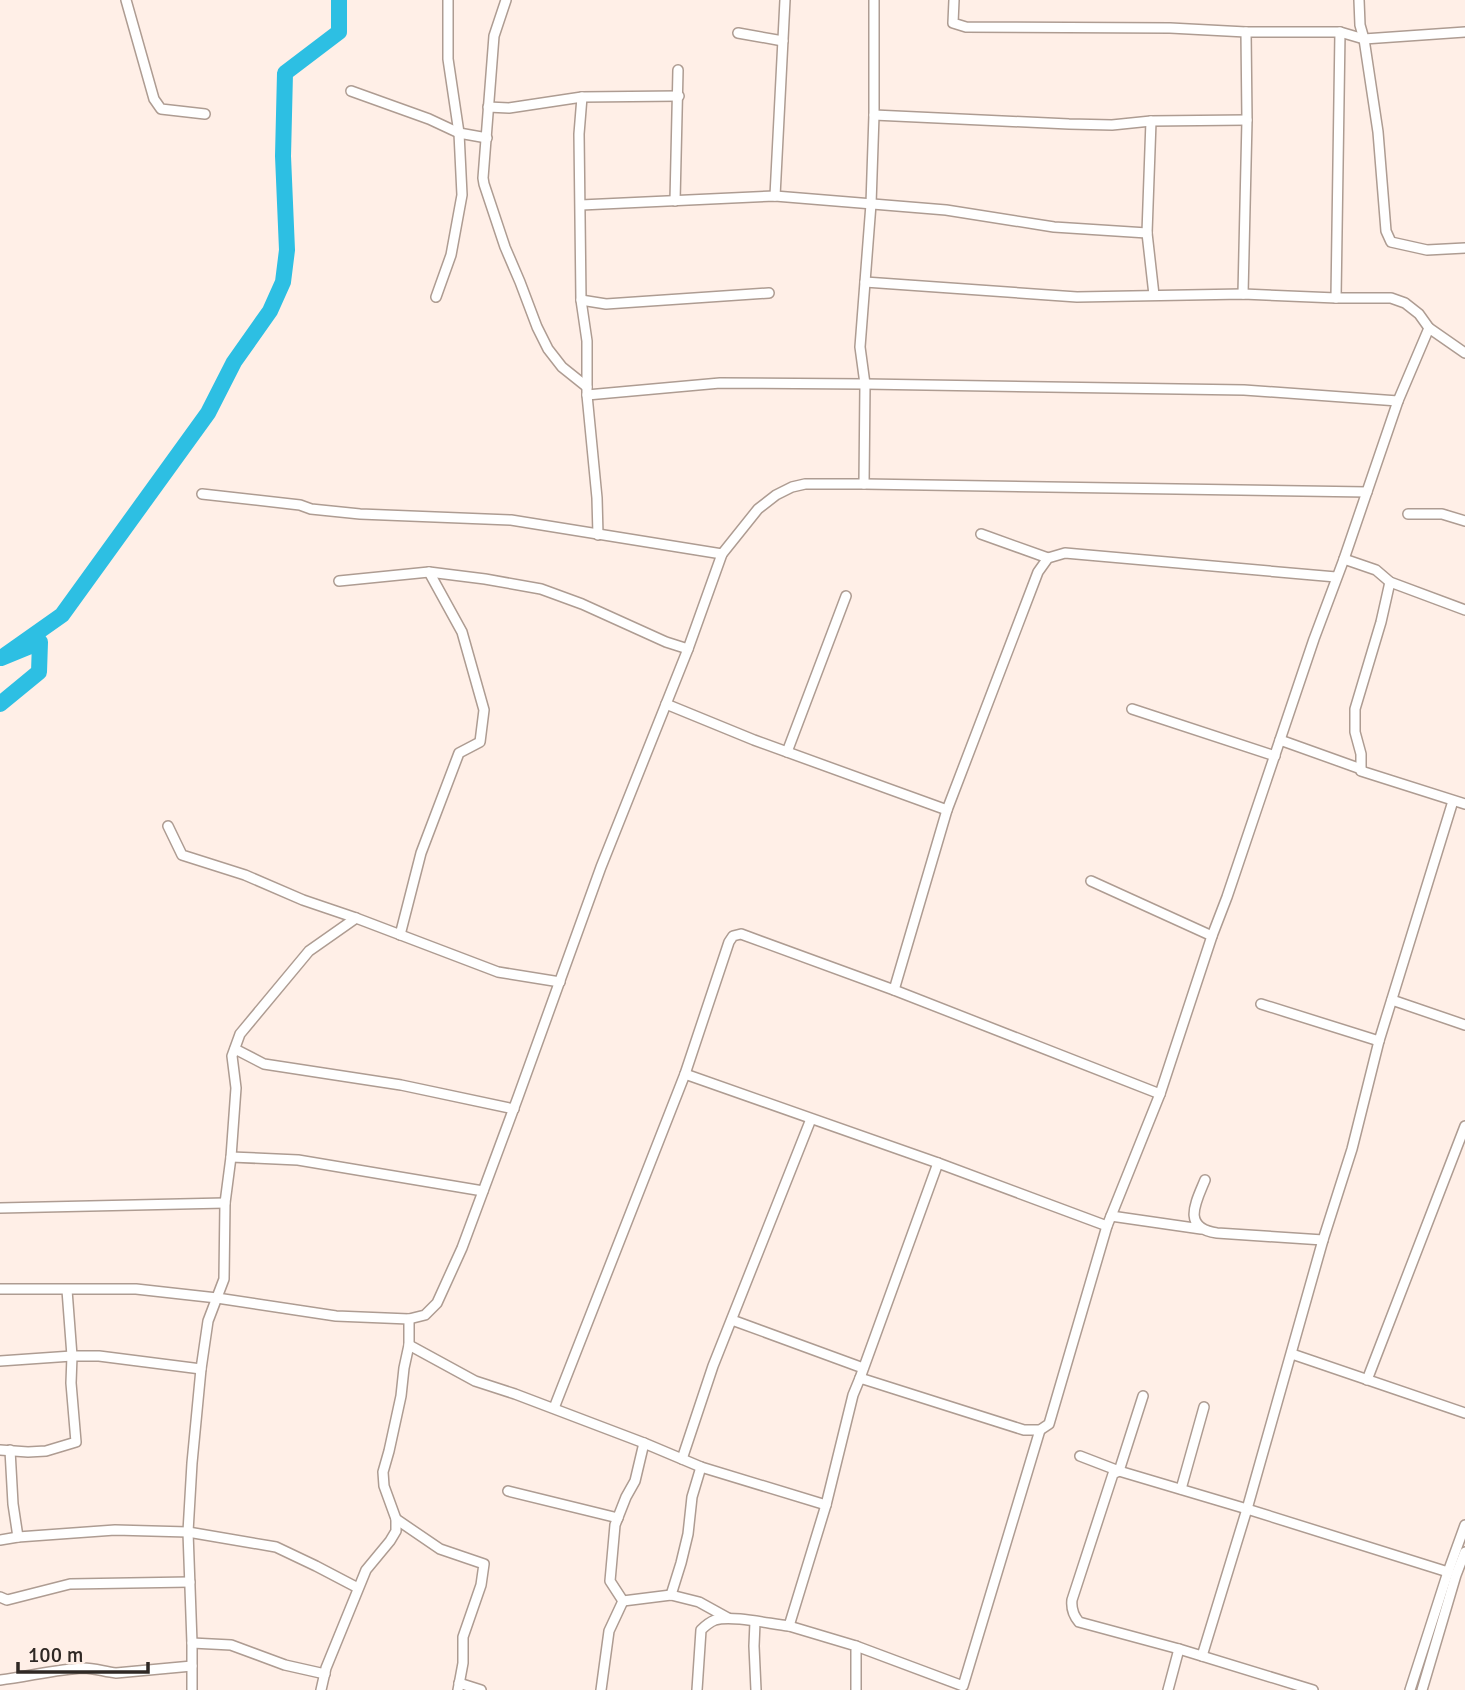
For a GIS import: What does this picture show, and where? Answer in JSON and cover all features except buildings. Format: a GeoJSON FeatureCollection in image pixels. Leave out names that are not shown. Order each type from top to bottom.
{"type":"FeatureCollection","features":[{"type":"Feature","properties":{"kind":"street"},"geometry":{"type":"LineString","coordinates":[[126,0],[154,99],[161,109],[205,114]]}},
{"type":"Feature","properties":{"kind":"street"},"geometry":{"type":"LineString","coordinates":[[436,296],[451,255],[462,195],[459,133],[448,59],[449,0]]}},
{"type":"Feature","properties":{"kind":"street"},"geometry":{"type":"LineString","coordinates":[[506,0],[494,36],[484,184],[505,247],[537,327],[548,349],[562,367],[587,391],[720,383],[865,384],[1244,390],[1398,401]]}},
{"type":"Feature","properties":{"kind":"street"},"geometry":{"type":"LineString","coordinates":[[775,196],[785,0]]}},
{"type":"Feature","properties":{"kind":"street"},"geometry":{"type":"LineString","coordinates":[[864,484],[865,384],[860,347],[871,204],[874,0]]}},
{"type":"Feature","properties":{"kind":"street"},"geometry":{"type":"LineString","coordinates":[[954,0],[953,23],[966,27],[1170,27],[1246,32],[1340,32],[1364,39],[1465,32]]}},
{"type":"Feature","properties":{"kind":"street"},"geometry":{"type":"LineString","coordinates":[[1359,0],[1360,25],[1378,132],[1386,231],[1391,242],[1427,250],[1465,248]]}},
{"type":"Feature","properties":{"kind":"street"},"geometry":{"type":"LineString","coordinates":[[1243,294],[1246,32]]}},
{"type":"Feature","properties":{"kind":"street"},"geometry":{"type":"LineString","coordinates":[[1336,298],[1340,32]]}},
{"type":"Feature","properties":{"kind":"street"},"geometry":{"type":"LineString","coordinates":[[738,33],[783,41]]}},
{"type":"Feature","properties":{"kind":"street"},"geometry":{"type":"LineString","coordinates":[[676,201],[678,70]]}},
{"type":"Feature","properties":{"kind":"street"},"geometry":{"type":"LineString","coordinates":[[351,91],[429,119],[459,133],[487,138]]}},
{"type":"Feature","properties":{"kind":"street"},"geometry":{"type":"LineString","coordinates":[[488,107],[509,108],[582,97],[678,96]]}},
{"type":"Feature","properties":{"kind":"street"},"geometry":{"type":"LineString","coordinates":[[582,97],[579,134],[581,300],[587,341],[587,391],[598,535]]}},
{"type":"Feature","properties":{"kind":"street"},"geometry":{"type":"LineString","coordinates":[[874,115],[1112,125],[1151,121],[1247,120]]}},
{"type":"Feature","properties":{"kind":"street"},"geometry":{"type":"LineString","coordinates":[[1151,121],[1147,233],[1154,295]]}},
{"type":"Feature","properties":{"kind":"street"},"geometry":{"type":"LineString","coordinates":[[581,205],[775,196],[946,210],[1054,227],[1147,233]]}},
{"type":"Feature","properties":{"kind":"street"},"geometry":{"type":"LineString","coordinates":[[866,282],[1077,297],[1243,294],[1391,298],[1405,303],[1419,314],[1429,328],[1465,353]]}},
{"type":"Feature","properties":{"kind":"street"},"geometry":{"type":"LineString","coordinates":[[581,300],[606,303],[769,293]]}},
{"type":"Feature","properties":{"kind":"street"},"geometry":{"type":"LineString","coordinates":[[732,1320],[861,1373],[1024,1430],[1040,1430],[1049,1424],[1107,1226],[1160,1094],[1336,577],[1398,401],[1429,328]]}},
{"type":"Feature","properties":{"kind":"street"},"geometry":{"type":"LineString","coordinates":[[0,1289],[136,1289],[336,1316],[409,1319],[425,1315],[437,1303],[483,1191],[601,867],[688,649],[722,554],[758,509],[776,495],[805,484],[1367,492]]}},
{"type":"Feature","properties":{"kind":"street"},"geometry":{"type":"LineString","coordinates":[[202,494],[360,514],[511,520],[722,554]]}},
{"type":"Feature","properties":{"kind":"street"},"geometry":{"type":"LineString","coordinates":[[1408,514],[1442,514],[1465,521]]}},
{"type":"Feature","properties":{"kind":"street"},"geometry":{"type":"LineString","coordinates":[[981,534],[1048,558],[1065,553],[1336,577]]}},
{"type":"Feature","properties":{"kind":"street"},"geometry":{"type":"LineString","coordinates":[[894,990],[947,810],[1038,572],[1048,558]]}},
{"type":"Feature","properties":{"kind":"street"},"geometry":{"type":"LineString","coordinates":[[1344,559],[1376,570],[1390,582],[1465,610]]}},
{"type":"Feature","properties":{"kind":"street"},"geometry":{"type":"LineString","coordinates":[[339,581],[429,572],[541,589],[688,649]]}},
{"type":"Feature","properties":{"kind":"street"},"geometry":{"type":"LineString","coordinates":[[400,935],[421,853],[459,753],[480,742],[484,710],[461,632],[429,572]]}},
{"type":"Feature","properties":{"kind":"street"},"geometry":{"type":"LineString","coordinates":[[1361,769],[1361,754],[1355,732],[1355,709],[1390,582]]}},
{"type":"Feature","properties":{"kind":"street"},"geometry":{"type":"LineString","coordinates":[[787,752],[846,596]]}},
{"type":"Feature","properties":{"kind":"street"},"geometry":{"type":"LineString","coordinates":[[666,704],[787,752],[947,810]]}},
{"type":"Feature","properties":{"kind":"street"},"geometry":{"type":"LineString","coordinates":[[1132,709],[1275,756]]}},
{"type":"Feature","properties":{"kind":"street"},"geometry":{"type":"LineString","coordinates":[[1280,740],[1361,769],[1368,774],[1465,804]]}},
{"type":"Feature","properties":{"kind":"street"},"geometry":{"type":"LineString","coordinates":[[1202,1656],[1352,1149],[1379,1041],[1453,801]]}},
{"type":"Feature","properties":{"kind":"street"},"geometry":{"type":"LineString","coordinates":[[168,826],[182,855],[245,875],[303,900],[498,972],[560,982]]}},
{"type":"Feature","properties":{"kind":"street"},"geometry":{"type":"LineString","coordinates":[[1091,881],[1212,936]]}},
{"type":"Feature","properties":{"kind":"street"},"geometry":{"type":"LineString","coordinates":[[192,1690],[188,1532],[192,1463],[208,1321],[224,1279],[225,1203],[236,1088],[232,1056],[240,1034],[309,951],[356,918]]}},
{"type":"Feature","properties":{"kind":"street"},"geometry":{"type":"LineString","coordinates":[[554,1408],[685,1074],[733,936],[741,934],[894,990],[1160,1094]]}},
{"type":"Feature","properties":{"kind":"street"},"geometry":{"type":"LineString","coordinates":[[1392,1000],[1465,1025]]}},
{"type":"Feature","properties":{"kind":"street"},"geometry":{"type":"LineString","coordinates":[[1261,1004],[1379,1041]]}},
{"type":"Feature","properties":{"kind":"street"},"geometry":{"type":"LineString","coordinates":[[235,1049],[264,1064],[401,1085],[514,1109]]}},
{"type":"Feature","properties":{"kind":"street"},"geometry":{"type":"LineString","coordinates":[[685,1074],[1107,1226]]}},
{"type":"Feature","properties":{"kind":"street"},"geometry":{"type":"LineString","coordinates":[[681,1459],[713,1366],[811,1119]]}},
{"type":"Feature","properties":{"kind":"street"},"geometry":{"type":"LineString","coordinates":[[1367,1380],[1465,1126]]}},
{"type":"Feature","properties":{"kind":"street"},"geometry":{"type":"LineString","coordinates":[[231,1157],[298,1160],[483,1191]]}},
{"type":"Feature","properties":{"kind":"street"},"geometry":{"type":"LineString","coordinates":[[789,1626],[826,1504],[853,1395],[938,1163]]}},
{"type":"Feature","properties":{"kind":"street"},"geometry":{"type":"LineString","coordinates":[[1202,1229],[1197,1224],[1193,1210],[1205,1180]]}},
{"type":"Feature","properties":{"kind":"street"},"geometry":{"type":"LineString","coordinates":[[0,1208],[225,1203]]}},
{"type":"Feature","properties":{"kind":"street"},"geometry":{"type":"LineString","coordinates":[[1111,1216],[1217,1233],[1323,1240]]}},
{"type":"Feature","properties":{"kind":"street"},"geometry":{"type":"LineString","coordinates":[[18,1537],[5,1450],[46,1451],[76,1442],[67,1290]]}},
{"type":"Feature","properties":{"kind":"street"},"geometry":{"type":"LineString","coordinates":[[321,1690],[366,1570],[396,1531],[396,1519],[384,1486],[383,1472],[401,1396],[409,1345],[409,1319]]}},
{"type":"Feature","properties":{"kind":"street"},"geometry":{"type":"LineString","coordinates":[[409,1345],[475,1381],[554,1408],[701,1467],[826,1504]]}},
{"type":"Feature","properties":{"kind":"street"},"geometry":{"type":"LineString","coordinates":[[1292,1354],[1465,1413]]}},
{"type":"Feature","properties":{"kind":"street"},"geometry":{"type":"LineString","coordinates":[[0,1361],[99,1356],[201,1369]]}},
{"type":"Feature","properties":{"kind":"street"},"geometry":{"type":"LineString","coordinates":[[1143,1396],[1119,1471],[1113,1474],[1072,1600],[1075,1617],[1079,1622],[1313,1690]]}},
{"type":"Feature","properties":{"kind":"street"},"geometry":{"type":"LineString","coordinates":[[1181,1489],[1203,1408]]}},
{"type":"Feature","properties":{"kind":"street"},"geometry":{"type":"LineString","coordinates":[[697,1690],[701,1630],[715,1620],[729,1619],[789,1626],[856,1646],[962,1686],[1040,1430]]}},
{"type":"Feature","properties":{"kind":"street"},"geometry":{"type":"LineString","coordinates":[[623,1601],[610,1581],[615,1525],[635,1481],[644,1443]]}},
{"type":"Feature","properties":{"kind":"street"},"geometry":{"type":"LineString","coordinates":[[1080,1456],[1119,1471],[1448,1572]]}},
{"type":"Feature","properties":{"kind":"street"},"geometry":{"type":"LineString","coordinates":[[671,1595],[688,1534],[692,1497],[701,1467]]}},
{"type":"Feature","properties":{"kind":"street"},"geometry":{"type":"LineString","coordinates":[[508,1491],[618,1518]]}},
{"type":"Feature","properties":{"kind":"street"},"geometry":{"type":"LineString","coordinates":[[396,1519],[440,1549],[484,1564],[481,1585],[463,1637],[463,1663],[458,1686],[481,1690]]}},
{"type":"Feature","properties":{"kind":"street"},"geometry":{"type":"LineString","coordinates":[[1410,1690],[1465,1525]]}},
{"type":"Feature","properties":{"kind":"street"},"geometry":{"type":"LineString","coordinates":[[0,1540],[115,1530],[188,1532],[276,1547],[358,1588]]}},
{"type":"Feature","properties":{"kind":"street"},"geometry":{"type":"LineString","coordinates":[[1422,1690],[1465,1552]]}},
{"type":"Feature","properties":{"kind":"street"},"geometry":{"type":"LineString","coordinates":[[0,1597],[7,1600],[70,1584],[190,1581]]}},
{"type":"Feature","properties":{"kind":"street"},"geometry":{"type":"LineString","coordinates":[[623,1601],[671,1595],[699,1602],[729,1619]]}},
{"type":"Feature","properties":{"kind":"street"},"geometry":{"type":"LineString","coordinates":[[592,1690],[602,1687],[609,1631],[623,1601]]}},
{"type":"Feature","properties":{"kind":"street"},"geometry":{"type":"LineString","coordinates":[[755,1622],[756,1690]]}},
{"type":"Feature","properties":{"kind":"street"},"geometry":{"type":"LineString","coordinates":[[192,1643],[231,1645],[285,1665],[325,1674]]}},
{"type":"Feature","properties":{"kind":"street"},"geometry":{"type":"LineString","coordinates":[[856,1646],[856,1690]]}},
{"type":"Feature","properties":{"kind":"street"},"geometry":{"type":"LineString","coordinates":[[1168,1690],[1179,1649]]}},
{"type":"Feature","properties":{"kind":"street"},"geometry":{"type":"LineString","coordinates":[[0,1680],[82,1668],[116,1673],[192,1666]]}},
{"type":"Feature","properties":{"kind":"street"},"geometry":{"type":"LineString","coordinates":[[14,1678],[16,1690]]}},
{"type":"Feature","properties":{"kind":"waterway"},"geometry":{"type":"LineString","coordinates":[[0,704],[39,672],[40,642],[1,658],[62,615],[208,413],[234,362],[270,311],[283,282],[287,250],[283,156],[285,73],[339,32],[339,0]]}}]}
